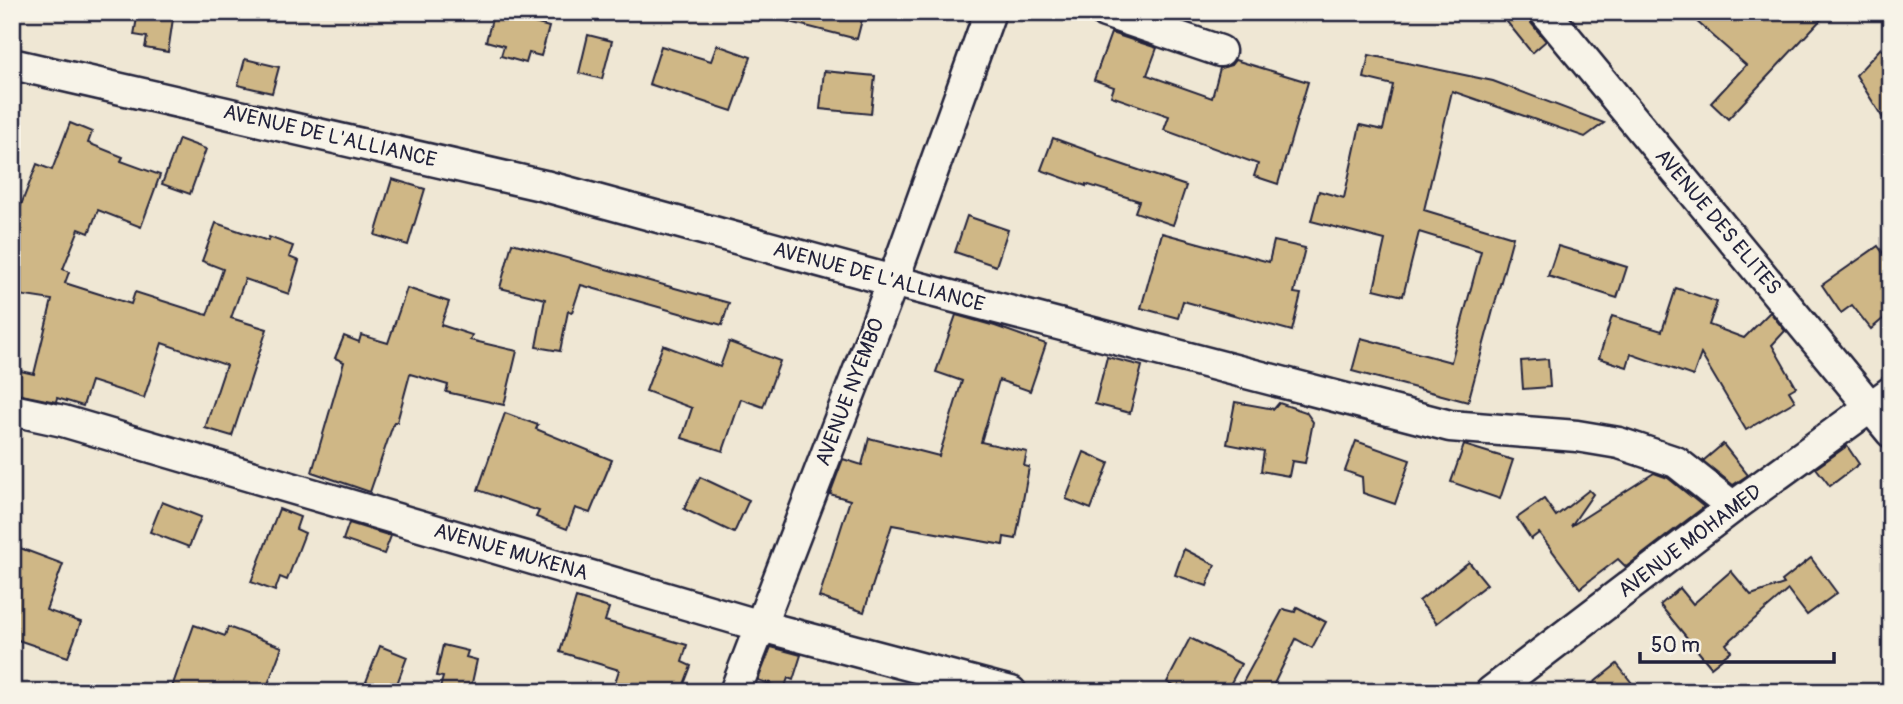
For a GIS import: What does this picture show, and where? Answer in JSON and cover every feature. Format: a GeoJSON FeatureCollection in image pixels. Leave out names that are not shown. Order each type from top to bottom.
{"type":"FeatureCollection","features":[{"type":"Feature","properties":{"kind":"street","name":"AVENUE NYEMBO"},"geometry":{"type":"LineString","coordinates":[[735,692],[892,281],[990,12]]}},
{"type":"Feature","properties":{"kind":"street"},"geometry":{"type":"LineString","coordinates":[[1105,12],[1220,51]]}},
{"type":"Feature","properties":{"kind":"street","name":"AVENUE DES ELITES"},"geometry":{"type":"LineString","coordinates":[[1545,12],[1881,399],[1891,432]]}},
{"type":"Feature","properties":{"kind":"street","name":"AVENUE DE L'ALLIANCE"},"geometry":{"type":"LineString","coordinates":[[12,64],[545,186],[892,281],[1450,426],[1577,436],[1619,443],[1676,463],[1733,508]]}},
{"type":"Feature","properties":{"kind":"street","name":"AVENUE MOHAMED"},"geometry":{"type":"LineString","coordinates":[[1491,692],[1881,399]]}},
{"type":"Feature","properties":{"kind":"street","name":"AVENUE MUKENA"},"geometry":{"type":"LineString","coordinates":[[12,410],[63,421],[761,626],[1011,692]]}},
{"type":"Feature","properties":{"kind":"building"},"geometry":{"type":"Polygon","coordinates":[[[138,12],[174,12],[168,52],[145,48],[147,37],[134,35],[138,12]]]}},
{"type":"Feature","properties":{"kind":"building"},"geometry":{"type":"Polygon","coordinates":[[[494,12],[549,27],[541,56],[529,53],[526,63],[501,56],[504,46],[486,41],[494,12]]]}},
{"type":"Feature","properties":{"kind":"building"},"geometry":{"type":"Polygon","coordinates":[[[783,12],[864,12],[857,39],[782,20],[783,12]]]}},
{"type":"Feature","properties":{"kind":"building"},"geometry":{"type":"Polygon","coordinates":[[[1499,12],[1527,12],[1531,23],[1546,41],[1532,53],[1499,12]]]}},
{"type":"Feature","properties":{"kind":"building"},"geometry":{"type":"Polygon","coordinates":[[[1686,12],[1828,12],[1728,119],[1711,103],[1746,65],[1686,12]]]}},
{"type":"Feature","properties":{"kind":"building"},"geometry":{"type":"Polygon","coordinates":[[[1111,33],[1157,48],[1147,75],[1212,98],[1220,68],[1231,65],[1235,60],[1308,82],[1278,184],[1254,176],[1258,164],[1164,130],[1169,116],[1111,96],[1114,87],[1094,80],[1111,33]]]}},
{"type":"Feature","properties":{"kind":"building"},"geometry":{"type":"Polygon","coordinates":[[[588,35],[612,41],[602,79],[579,73],[588,35]]]}},
{"type":"Feature","properties":{"kind":"building"},"geometry":{"type":"Polygon","coordinates":[[[717,45],[751,57],[732,111],[649,84],[661,46],[711,61],[717,45]]]}},
{"type":"Feature","properties":{"kind":"building"},"geometry":{"type":"Polygon","coordinates":[[[1881,48],[1891,64],[1891,131],[1856,75],[1881,48]]]}},
{"type":"Feature","properties":{"kind":"building"},"geometry":{"type":"Polygon","coordinates":[[[1369,55],[1493,81],[1604,123],[1585,137],[1452,91],[1424,210],[1513,237],[1468,402],[1352,371],[1361,338],[1451,362],[1481,251],[1419,232],[1403,296],[1374,289],[1385,240],[1311,221],[1319,191],[1344,198],[1360,125],[1383,130],[1393,85],[1364,78],[1369,55]]]}},
{"type":"Feature","properties":{"kind":"building"},"geometry":{"type":"Polygon","coordinates":[[[245,59],[279,67],[272,93],[238,85],[245,59]]]}},
{"type":"Feature","properties":{"kind":"building"},"geometry":{"type":"Polygon","coordinates":[[[824,71],[875,76],[871,114],[820,109],[824,71]]]}},
{"type":"Feature","properties":{"kind":"building"},"geometry":{"type":"Polygon","coordinates":[[[70,123],[92,132],[88,143],[123,157],[121,161],[160,175],[141,227],[98,210],[89,233],[79,229],[63,269],[69,272],[65,283],[131,304],[135,292],[207,315],[223,269],[202,261],[216,223],[268,241],[269,237],[293,246],[289,257],[299,261],[289,294],[245,279],[231,318],[267,329],[232,436],[205,428],[226,365],[162,343],[144,398],[91,381],[83,406],[57,398],[56,402],[12,393],[12,369],[34,374],[52,300],[12,294],[12,228],[37,164],[52,170],[70,123]]]}},
{"type":"Feature","properties":{"kind":"building"},"geometry":{"type":"Polygon","coordinates":[[[1053,138],[1186,186],[1173,225],[1135,212],[1139,201],[1041,170],[1053,138]]]}},
{"type":"Feature","properties":{"kind":"building"},"geometry":{"type":"Polygon","coordinates":[[[179,139],[206,149],[190,194],[162,184],[179,139]]]}},
{"type":"Feature","properties":{"kind":"building"},"geometry":{"type":"Polygon","coordinates":[[[392,179],[425,189],[408,245],[375,235],[392,179]]]}},
{"type":"Feature","properties":{"kind":"building"},"geometry":{"type":"Polygon","coordinates":[[[967,216],[1008,230],[996,266],[955,252],[967,216]]]}},
{"type":"Feature","properties":{"kind":"building"},"geometry":{"type":"Polygon","coordinates":[[[1162,233],[1269,262],[1274,241],[1305,248],[1294,293],[1301,294],[1292,331],[1183,301],[1178,318],[1141,308],[1162,233]]]}},
{"type":"Feature","properties":{"kind":"building"},"geometry":{"type":"Polygon","coordinates":[[[512,243],[729,303],[722,325],[581,285],[572,312],[568,311],[560,351],[536,347],[545,299],[500,288],[512,243]]]}},
{"type":"Feature","properties":{"kind":"building"},"geometry":{"type":"Polygon","coordinates":[[[1558,246],[1627,267],[1617,298],[1548,276],[1558,246]]]}},
{"type":"Feature","properties":{"kind":"building"},"geometry":{"type":"Polygon","coordinates":[[[1878,246],[1891,264],[1891,312],[1871,329],[1852,305],[1841,313],[1822,285],[1878,246]]]}},
{"type":"Feature","properties":{"kind":"building"},"geometry":{"type":"Polygon","coordinates":[[[407,288],[449,302],[441,325],[472,335],[470,340],[517,351],[504,405],[446,392],[448,385],[410,374],[397,422],[394,422],[370,492],[312,472],[344,362],[335,358],[344,336],[359,342],[361,335],[388,343],[407,288]]]}},
{"type":"Feature","properties":{"kind":"building"},"geometry":{"type":"Polygon","coordinates":[[[1676,288],[1717,302],[1709,325],[1744,338],[1770,312],[1785,331],[1772,345],[1796,387],[1789,391],[1795,401],[1746,430],[1701,354],[1693,376],[1631,354],[1627,367],[1599,358],[1612,316],[1662,331],[1676,288]]]}},
{"type":"Feature","properties":{"kind":"building"},"geometry":{"type":"Polygon","coordinates":[[[956,315],[1046,344],[1030,391],[999,380],[981,442],[1027,452],[1024,466],[1029,467],[1016,539],[1004,537],[1003,545],[892,525],[864,612],[819,597],[850,500],[830,494],[843,459],[862,465],[869,438],[939,456],[962,381],[936,372],[956,315]]]}},
{"type":"Feature","properties":{"kind":"building"},"geometry":{"type":"Polygon","coordinates":[[[729,342],[780,361],[763,407],[741,399],[723,451],[682,438],[692,408],[646,391],[663,345],[720,367],[729,342]]]}},
{"type":"Feature","properties":{"kind":"building"},"geometry":{"type":"Polygon","coordinates":[[[1107,357],[1142,366],[1130,413],[1095,404],[1107,357]]]}},
{"type":"Feature","properties":{"kind":"building"},"geometry":{"type":"Polygon","coordinates":[[[1548,359],[1550,387],[1523,389],[1521,361],[1548,359]]]}},
{"type":"Feature","properties":{"kind":"building"},"geometry":{"type":"Polygon","coordinates":[[[1235,402],[1274,409],[1279,403],[1306,412],[1313,422],[1305,463],[1292,461],[1289,476],[1261,471],[1264,451],[1227,444],[1235,402]]]}},
{"type":"Feature","properties":{"kind":"building"},"geometry":{"type":"Polygon","coordinates":[[[505,413],[538,425],[536,429],[612,460],[590,513],[575,508],[567,529],[536,517],[539,511],[478,490],[505,413]]]}},
{"type":"Feature","properties":{"kind":"building"},"geometry":{"type":"Polygon","coordinates":[[[1356,441],[1410,460],[1395,504],[1363,493],[1362,477],[1345,471],[1356,441]]]}},
{"type":"Feature","properties":{"kind":"building"},"geometry":{"type":"Polygon","coordinates":[[[1723,444],[1748,475],[1733,485],[1703,461],[1723,444]]]}},
{"type":"Feature","properties":{"kind":"building"},"geometry":{"type":"Polygon","coordinates":[[[1464,445],[1513,460],[1500,499],[1451,482],[1464,445]]]}},
{"type":"Feature","properties":{"kind":"building"},"geometry":{"type":"Polygon","coordinates":[[[1847,446],[1859,464],[1830,486],[1816,468],[1847,446]]]}},
{"type":"Feature","properties":{"kind":"building"},"geometry":{"type":"Polygon","coordinates":[[[1084,452],[1109,463],[1091,509],[1066,499],[1084,452]]]}},
{"type":"Feature","properties":{"kind":"building"},"geometry":{"type":"Polygon","coordinates":[[[1654,473],[1668,478],[1704,507],[1626,567],[1618,559],[1580,588],[1539,533],[1531,539],[1517,518],[1544,499],[1556,516],[1589,490],[1593,494],[1571,526],[1654,473]]]}},
{"type":"Feature","properties":{"kind":"building"},"geometry":{"type":"Polygon","coordinates":[[[700,477],[749,500],[734,533],[684,509],[700,477]]]}},
{"type":"Feature","properties":{"kind":"building"},"geometry":{"type":"Polygon","coordinates":[[[162,502],[201,517],[189,547],[150,532],[162,502]]]}},
{"type":"Feature","properties":{"kind":"building"},"geometry":{"type":"Polygon","coordinates":[[[279,509],[300,517],[296,529],[305,533],[287,580],[280,577],[275,591],[251,582],[279,509]]]}},
{"type":"Feature","properties":{"kind":"building"},"geometry":{"type":"Polygon","coordinates":[[[349,523],[391,536],[384,554],[343,540],[349,523]]]}},
{"type":"Feature","properties":{"kind":"building"},"geometry":{"type":"Polygon","coordinates":[[[12,545],[63,564],[46,610],[81,622],[68,657],[12,638],[12,545]]]}},
{"type":"Feature","properties":{"kind":"building"},"geometry":{"type":"Polygon","coordinates":[[[1184,549],[1215,565],[1207,586],[1175,575],[1184,549]]]}},
{"type":"Feature","properties":{"kind":"building"},"geometry":{"type":"Polygon","coordinates":[[[1811,558],[1837,593],[1807,615],[1788,590],[1726,644],[1731,651],[1711,667],[1660,605],[1680,588],[1693,604],[1731,571],[1751,595],[1784,584],[1782,581],[1811,558]]]}},
{"type":"Feature","properties":{"kind":"building"},"geometry":{"type":"Polygon","coordinates":[[[1469,562],[1487,584],[1437,623],[1419,601],[1469,562]]]}},
{"type":"Feature","properties":{"kind":"building"},"geometry":{"type":"Polygon","coordinates":[[[576,598],[609,608],[605,621],[687,645],[682,662],[691,666],[681,692],[612,692],[619,670],[560,652],[576,598]]]}},
{"type":"Feature","properties":{"kind":"building"},"geometry":{"type":"Polygon","coordinates":[[[1297,607],[1326,622],[1312,648],[1296,639],[1270,692],[1257,692],[1242,684],[1283,609],[1295,612],[1297,607]]]}},
{"type":"Feature","properties":{"kind":"building"},"geometry":{"type":"Polygon","coordinates":[[[194,625],[225,636],[228,627],[282,647],[265,692],[185,692],[172,687],[194,625]]]}},
{"type":"Feature","properties":{"kind":"building"},"geometry":{"type":"Polygon","coordinates":[[[1190,638],[1241,664],[1226,692],[1185,692],[1167,682],[1190,638]]]}},
{"type":"Feature","properties":{"kind":"building"},"geometry":{"type":"Polygon","coordinates":[[[443,645],[468,651],[466,657],[477,660],[470,692],[440,688],[443,677],[436,676],[443,645]]]}},
{"type":"Feature","properties":{"kind":"building"},"geometry":{"type":"Polygon","coordinates":[[[380,646],[407,657],[394,692],[366,682],[380,646]]]}},
{"type":"Feature","properties":{"kind":"building"},"geometry":{"type":"Polygon","coordinates":[[[771,647],[801,655],[793,680],[788,678],[784,689],[758,680],[771,647]]]}},
{"type":"Feature","properties":{"kind":"building"},"geometry":{"type":"Polygon","coordinates":[[[1617,664],[1639,692],[1582,692],[1617,664]]]}}]}
